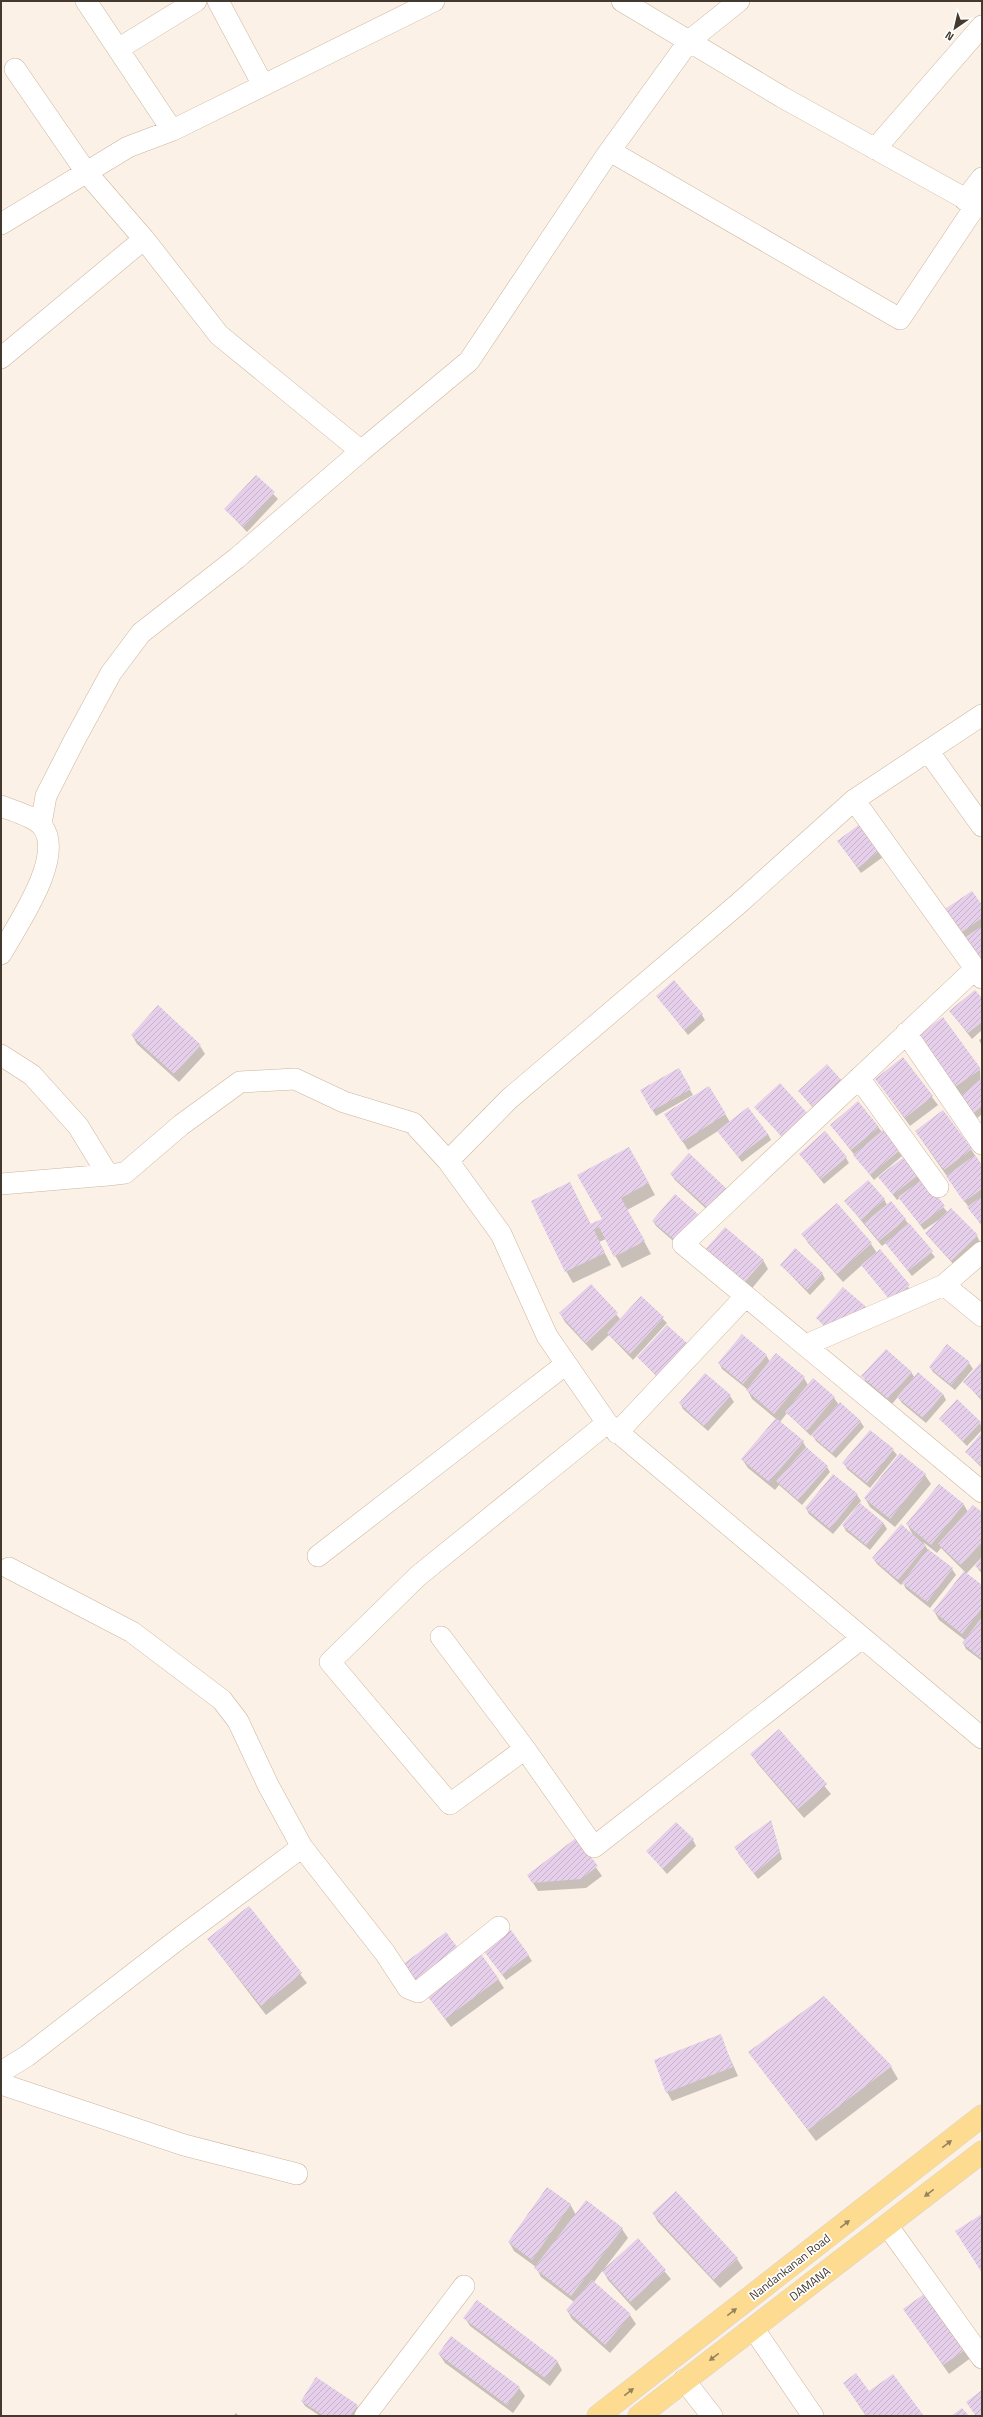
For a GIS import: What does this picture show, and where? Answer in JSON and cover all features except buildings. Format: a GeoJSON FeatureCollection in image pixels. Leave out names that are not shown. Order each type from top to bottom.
{"type":"FeatureCollection","features":[{"type":"Feature","properties":{"kind":"main road","name":"Nandankanan Road"},"geometry":{"type":"LineString","coordinates":[[598,2416],[982,2116]]}},
{"type":"Feature","properties":{"kind":"main road","name":"DAMANA"},"geometry":{"type":"LineString","coordinates":[[639,2416],[982,2152]]}},
{"type":"Feature","properties":{"kind":"street"},"geometry":{"type":"LineString","coordinates":[[86,1],[172,130]]}},
{"type":"Feature","properties":{"kind":"street"},"geometry":{"type":"LineString","coordinates":[[118,49],[196,1]]}},
{"type":"Feature","properties":{"kind":"street"},"geometry":{"type":"LineString","coordinates":[[218,1],[263,85]]}},
{"type":"Feature","properties":{"kind":"street"},"geometry":{"type":"LineString","coordinates":[[1,224],[128,147],[172,130],[434,1]]}},
{"type":"Feature","properties":{"kind":"street"},"geometry":{"type":"LineString","coordinates":[[622,1],[782,97],[974,204]]}},
{"type":"Feature","properties":{"kind":"street"},"geometry":{"type":"LineString","coordinates":[[41,824],[46,796],[74,741],[111,673],[141,633],[237,558],[361,451],[469,361],[610,151],[689,41],[739,1]]}},
{"type":"Feature","properties":{"kind":"street"},"geometry":{"type":"LineString","coordinates":[[875,149],[982,26]]}},
{"type":"Feature","properties":{"kind":"street"},"geometry":{"type":"LineString","coordinates":[[16,69],[86,172],[144,240],[219,335],[361,451]]}},
{"type":"Feature","properties":{"kind":"street"},"geometry":{"type":"LineString","coordinates":[[610,151],[900,319],[974,204],[982,178]]}},
{"type":"Feature","properties":{"kind":"street"},"geometry":{"type":"LineString","coordinates":[[1,358],[144,240]]}},
{"type":"Feature","properties":{"kind":"street"},"geometry":{"type":"LineString","coordinates":[[448,1161],[509,1099],[737,904],[854,800],[982,715]]}},
{"type":"Feature","properties":{"kind":"street"},"geometry":{"type":"LineString","coordinates":[[928,751],[982,826]]}},
{"type":"Feature","properties":{"kind":"street"},"geometry":{"type":"LineString","coordinates":[[854,800],[979,973],[906,1033],[683,1244],[982,1492]]}},
{"type":"Feature","properties":{"kind":"street"},"geometry":{"type":"LineString","coordinates":[[1,806],[41,824],[48,836],[45,872],[1,954]]}},
{"type":"Feature","properties":{"kind":"street"},"geometry":{"type":"LineString","coordinates":[[906,1033],[982,1144]]}},
{"type":"Feature","properties":{"kind":"street"},"geometry":{"type":"LineString","coordinates":[[1,1055],[32,1075],[73,1121],[108,1175]]}},
{"type":"Feature","properties":{"kind":"street"},"geometry":{"type":"LineString","coordinates":[[859,1078],[938,1187]]}},
{"type":"Feature","properties":{"kind":"street"},"geometry":{"type":"LineString","coordinates":[[1,1184],[125,1173],[182,1125],[240,1082],[295,1079],[344,1102],[413,1123],[448,1161],[501,1234],[547,1336],[612,1428],[982,1738]]}},
{"type":"Feature","properties":{"kind":"street"},"geometry":{"type":"LineString","coordinates":[[806,1345],[944,1285],[982,1252]]}},
{"type":"Feature","properties":{"kind":"street"},"geometry":{"type":"LineString","coordinates":[[944,1285],[982,1316]]}},
{"type":"Feature","properties":{"kind":"street"},"geometry":{"type":"LineString","coordinates":[[525,1749],[450,1804],[330,1662],[418,1576],[612,1428],[745,1296]]}},
{"type":"Feature","properties":{"kind":"street"},"geometry":{"type":"LineString","coordinates":[[318,1556],[566,1364]]}},
{"type":"Feature","properties":{"kind":"street"},"geometry":{"type":"LineString","coordinates":[[4,1571],[132,1632],[222,1700],[241,1727],[268,1785],[302,1847],[385,1953],[408,1988],[418,1992],[499,1927]]}},
{"type":"Feature","properties":{"kind":"street"},"geometry":{"type":"LineString","coordinates":[[441,1637],[525,1749],[594,1847],[862,1638]]}},
{"type":"Feature","properties":{"kind":"street"},"geometry":{"type":"LineString","coordinates":[[1,2072],[27,2056],[177,1940],[302,1847]]}},
{"type":"Feature","properties":{"kind":"street"},"geometry":{"type":"LineString","coordinates":[[1,2084],[184,2145],[297,2174]]}},
{"type":"Feature","properties":{"kind":"street"},"geometry":{"type":"LineString","coordinates":[[887,2225],[982,2358]]}},
{"type":"Feature","properties":{"kind":"street"},"geometry":{"type":"LineString","coordinates":[[366,2416],[464,2286]]}},
{"type":"Feature","properties":{"kind":"street"},"geometry":{"type":"LineString","coordinates":[[753,2328],[813,2416]]}},
{"type":"Feature","properties":{"kind":"street"},"geometry":{"type":"LineString","coordinates":[[684,2380],[712,2416]]}}]}
